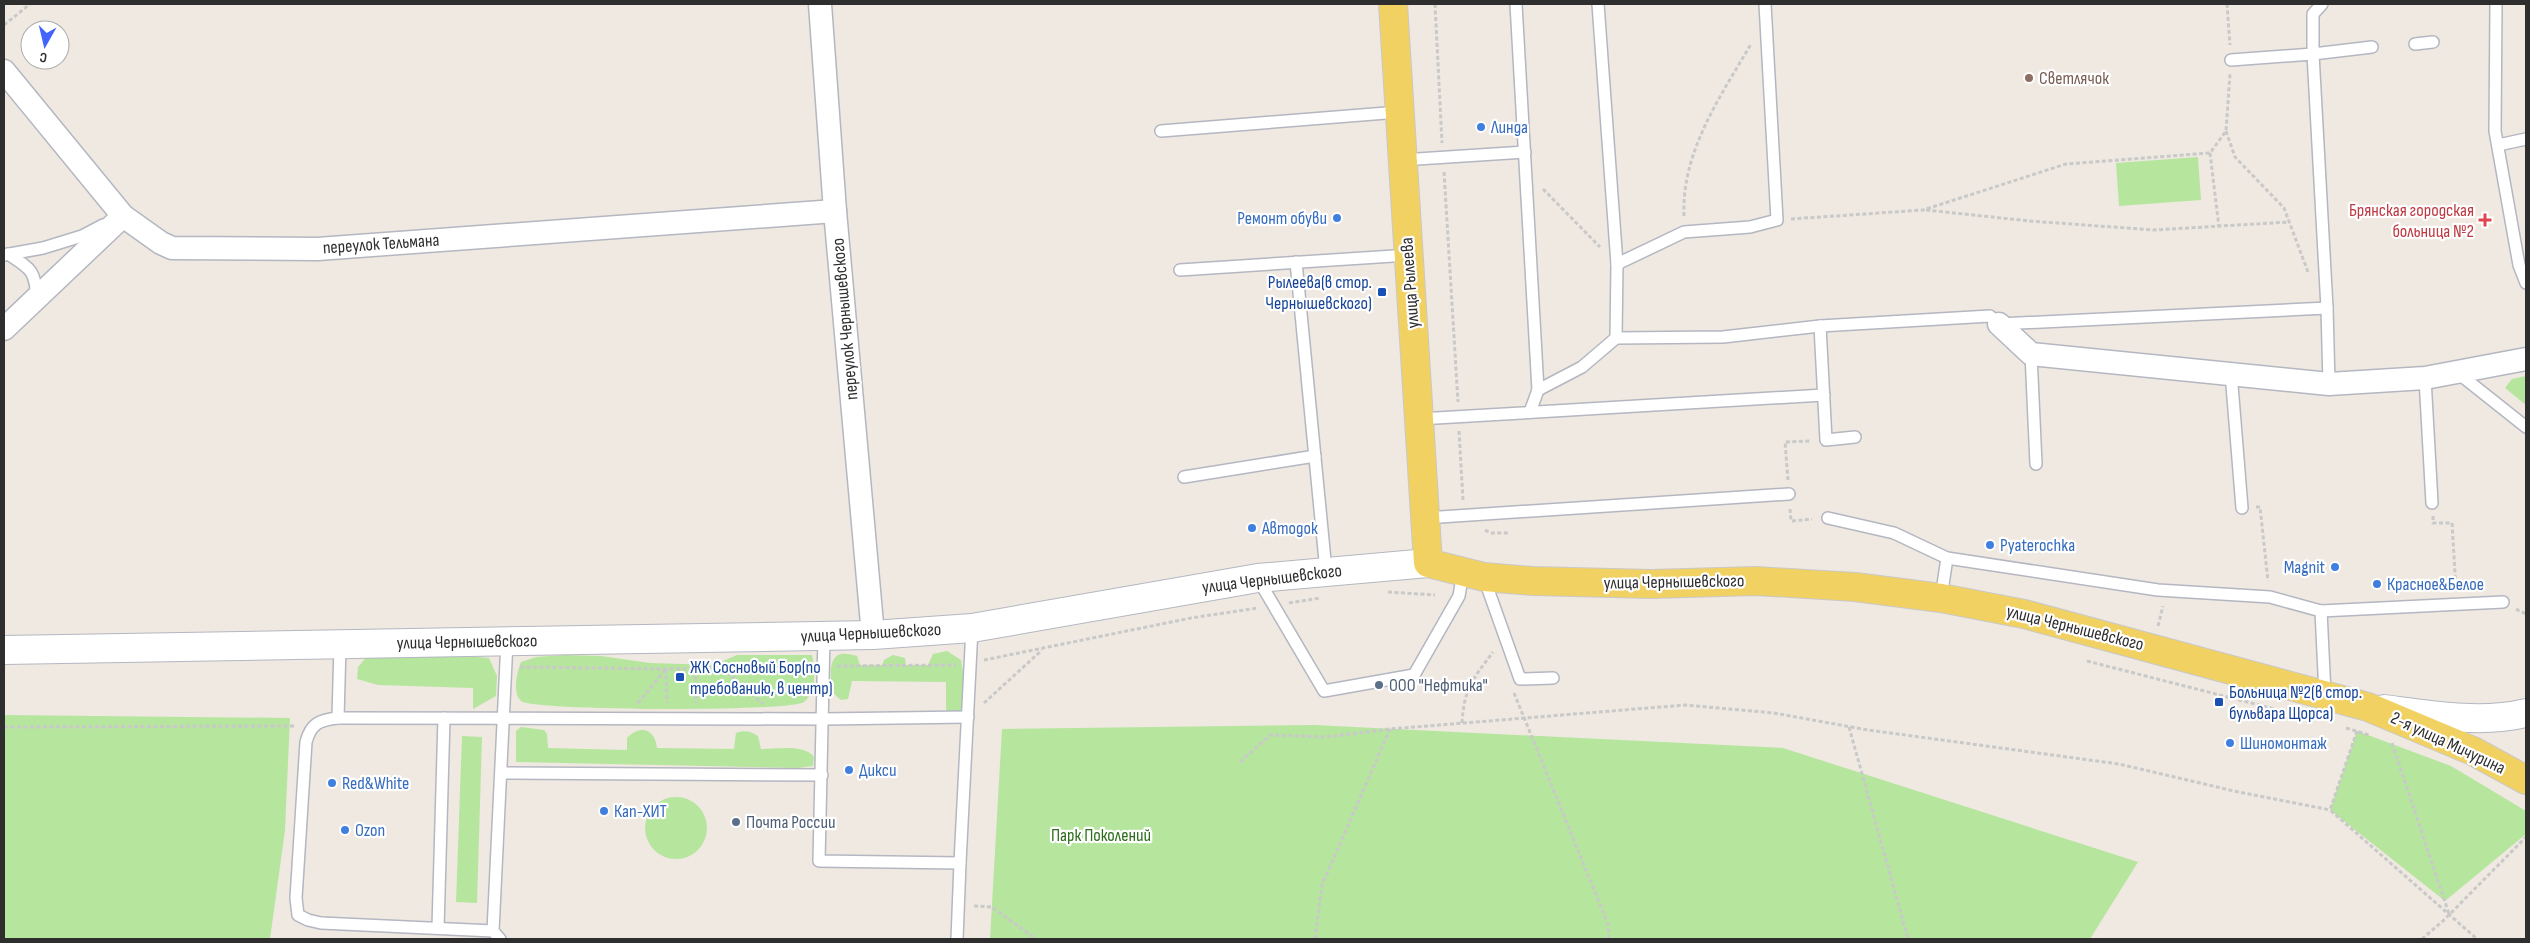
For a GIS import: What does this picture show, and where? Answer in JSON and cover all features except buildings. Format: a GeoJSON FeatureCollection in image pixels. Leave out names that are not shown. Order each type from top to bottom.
{"type":"FeatureCollection","features":[{"type":"Feature","properties":{"kind":"main road","name":"улица Рылеева"},"geometry":{"type":"LineString","coordinates":[[1392,4],[1428,563]]}},
{"type":"Feature","properties":{"kind":"main road","name":"улица Чернышевского"},"geometry":{"type":"LineString","coordinates":[[1428,563],[1473,575],[1594,583],[1756,581],[1855,587],[1941,598],[2024,614],[2153,647],[2325,696],[2362,719]]}},
{"type":"Feature","properties":{"kind":"main road","name":"2-я улица Мичурина"},"geometry":{"type":"LineString","coordinates":[[2362,719],[2473,751],[2526,780]]}},
{"type":"Feature","properties":{"kind":"street","name":"переулок Чернышевского"},"geometry":{"type":"LineString","coordinates":[[820,4],[835,211],[873,635]]}},
{"type":"Feature","properties":{"kind":"street","name":"переулок Тельмана"},"geometry":{"type":"LineString","coordinates":[[4,71],[123,216],[161,243],[172,248],[309,249],[835,211]]}},
{"type":"Feature","properties":{"kind":"street"},"geometry":{"type":"LineString","coordinates":[[4,329],[123,216]]}},
{"type":"Feature","properties":{"kind":"street"},"geometry":{"type":"LineString","coordinates":[[1999,324],[2031,354],[2329,384],[2425,378],[2526,359]]}},
{"type":"Feature","properties":{"kind":"street","name":"улица Чернышевского"},"geometry":{"type":"LineString","coordinates":[[4,650],[873,635],[972,628],[1258,578],[1428,563]]}},
{"type":"Feature","properties":{"kind":"street","name":"улица Чернышевского"},"geometry":{"type":"LineString","coordinates":[[2362,719],[2494,717],[2526,713]]}},
{"type":"Feature","properties":{"kind":"lane"},"geometry":{"type":"LineString","coordinates":[[1516,4],[1538,390],[1530,412]]}},
{"type":"Feature","properties":{"kind":"lane"},"geometry":{"type":"LineString","coordinates":[[1598,4],[1617,264],[1616,338]]}},
{"type":"Feature","properties":{"kind":"lane"},"geometry":{"type":"LineString","coordinates":[[1617,264],[1684,232],[1750,227],[1777,220],[1765,4]]}},
{"type":"Feature","properties":{"kind":"lane"},"geometry":{"type":"LineString","coordinates":[[2322,4],[2313,9],[2313,54],[2327,308],[2329,384]]}},
{"type":"Feature","properties":{"kind":"lane"},"geometry":{"type":"LineString","coordinates":[[2496,4],[2495,131],[2519,264],[2526,283]]}},
{"type":"Feature","properties":{"kind":"lane"},"geometry":{"type":"LineString","coordinates":[[2415,44],[2433,42]]}},
{"type":"Feature","properties":{"kind":"lane"},"geometry":{"type":"LineString","coordinates":[[2232,60],[2313,54],[2372,47]]}},
{"type":"Feature","properties":{"kind":"lane"},"geometry":{"type":"LineString","coordinates":[[1161,131],[1400,112]]}},
{"type":"Feature","properties":{"kind":"lane"},"geometry":{"type":"LineString","coordinates":[[2498,145],[2526,139]]}},
{"type":"Feature","properties":{"kind":"lane"},"geometry":{"type":"LineString","coordinates":[[1402,160],[1525,152]]}},
{"type":"Feature","properties":{"kind":"lane"},"geometry":{"type":"LineString","coordinates":[[6,254],[43,248],[82,236],[123,216]]}},
{"type":"Feature","properties":{"kind":"lane"},"geometry":{"type":"LineString","coordinates":[[6,254],[33,273],[36,278],[37,298]]}},
{"type":"Feature","properties":{"kind":"lane"},"geometry":{"type":"LineString","coordinates":[[1180,270],[1409,255]]}},
{"type":"Feature","properties":{"kind":"lane"},"geometry":{"type":"LineString","coordinates":[[1296,262],[1326,571]]}},
{"type":"Feature","properties":{"kind":"lane"},"geometry":{"type":"LineString","coordinates":[[1538,390],[1582,367],[1616,338],[1723,337],[1820,326],[1990,316],[1999,324],[2327,308]]}},
{"type":"Feature","properties":{"kind":"lane"},"geometry":{"type":"LineString","coordinates":[[1820,326],[1826,440],[1855,437]]}},
{"type":"Feature","properties":{"kind":"lane"},"geometry":{"type":"LineString","coordinates":[[2031,354],[2036,464]]}},
{"type":"Feature","properties":{"kind":"lane"},"geometry":{"type":"LineString","coordinates":[[2231,373],[2242,508]]}},
{"type":"Feature","properties":{"kind":"lane"},"geometry":{"type":"LineString","coordinates":[[2458,373],[2526,426]]}},
{"type":"Feature","properties":{"kind":"lane"},"geometry":{"type":"LineString","coordinates":[[2425,378],[2432,503]]}},
{"type":"Feature","properties":{"kind":"lane"},"geometry":{"type":"LineString","coordinates":[[1419,419],[1824,395]]}},
{"type":"Feature","properties":{"kind":"lane"},"geometry":{"type":"LineString","coordinates":[[1184,477],[1315,456]]}},
{"type":"Feature","properties":{"kind":"lane"},"geometry":{"type":"LineString","coordinates":[[1425,518],[1788,494]]}},
{"type":"Feature","properties":{"kind":"lane"},"geometry":{"type":"LineString","coordinates":[[1828,518],[1894,533],[1947,558],[2166,590],[2270,596],[2321,611],[2457,606],[2503,602]]}},
{"type":"Feature","properties":{"kind":"lane"},"geometry":{"type":"LineString","coordinates":[[1941,598],[1947,558]]}},
{"type":"Feature","properties":{"kind":"lane"},"geometry":{"type":"LineString","coordinates":[[1258,578],[1324,691],[1414,675],[1473,575]]}},
{"type":"Feature","properties":{"kind":"lane"},"geometry":{"type":"LineString","coordinates":[[1473,575],[1520,679],[1553,678]]}},
{"type":"Feature","properties":{"kind":"lane"},"geometry":{"type":"LineString","coordinates":[[2321,611],[2325,696]]}},
{"type":"Feature","properties":{"kind":"lane"},"geometry":{"type":"LineString","coordinates":[[957,939],[972,628]]}},
{"type":"Feature","properties":{"kind":"lane"},"geometry":{"type":"LineString","coordinates":[[824,636],[824,719],[819,861],[960,863]]}},
{"type":"Feature","properties":{"kind":"lane"},"geometry":{"type":"LineString","coordinates":[[507,641],[504,718],[501,773],[496,935],[438,928],[320,922],[308,920],[298,915],[296,898],[306,742],[309,730],[324,720],[338,718],[504,718],[626,718],[668,718],[824,719],[968,717]]}},
{"type":"Feature","properties":{"kind":"lane"},"geometry":{"type":"LineString","coordinates":[[338,718],[340,645]]}},
{"type":"Feature","properties":{"kind":"lane"},"geometry":{"type":"LineString","coordinates":[[438,928],[444,718]]}},
{"type":"Feature","properties":{"kind":"lane"},"geometry":{"type":"LineString","coordinates":[[501,773],[822,775]]}},
{"type":"Feature","properties":{"kind":"path"},"geometry":{"type":"LineString","coordinates":[[4,25],[30,4]]}},
{"type":"Feature","properties":{"kind":"path"},"geometry":{"type":"LineString","coordinates":[[1434,4],[1464,515],[1490,533],[1508,533]]}},
{"type":"Feature","properties":{"kind":"path"},"geometry":{"type":"LineString","coordinates":[[2226,4],[2232,60],[2226,130],[2235,157],[2284,208],[2309,274],[2310,309]]}},
{"type":"Feature","properties":{"kind":"path"},"geometry":{"type":"LineString","coordinates":[[1684,232],[1683,192],[1706,121],[1753,42]]}},
{"type":"Feature","properties":{"kind":"path"},"geometry":{"type":"LineString","coordinates":[[2219,227],[2210,153],[2226,130]]}},
{"type":"Feature","properties":{"kind":"path"},"geometry":{"type":"LineString","coordinates":[[1923,210],[2066,164],[2210,153]]}},
{"type":"Feature","properties":{"kind":"path"},"geometry":{"type":"LineString","coordinates":[[1526,173],[1617,264]]}},
{"type":"Feature","properties":{"kind":"path"},"geometry":{"type":"LineString","coordinates":[[1777,220],[1923,210],[2030,221],[2154,230],[2289,222]]}},
{"type":"Feature","properties":{"kind":"path"},"geometry":{"type":"LineString","coordinates":[[1826,440],[1785,442],[1791,521],[1828,518]]}},
{"type":"Feature","properties":{"kind":"path"},"geometry":{"type":"LineString","coordinates":[[2432,503],[2433,523],[2452,522],[2457,606]]}},
{"type":"Feature","properties":{"kind":"path"},"geometry":{"type":"LineString","coordinates":[[2242,508],[2260,507],[2270,596]]}},
{"type":"Feature","properties":{"kind":"path"},"geometry":{"type":"LineString","coordinates":[[2157,632],[2166,590]]}},
{"type":"Feature","properties":{"kind":"path"},"geometry":{"type":"LineString","coordinates":[[968,717],[1042,649]]}},
{"type":"Feature","properties":{"kind":"path"},"geometry":{"type":"LineString","coordinates":[[1462,723],[1463,704],[1470,683],[1495,649],[1499,658]]}},
{"type":"Feature","properties":{"kind":"path"},"geometry":{"type":"LineString","coordinates":[[2086,661],[2302,716]]}},
{"type":"Feature","properties":{"kind":"path"},"geometry":{"type":"LineString","coordinates":[[722,668],[780,719]]}},
{"type":"Feature","properties":{"kind":"path"},"geometry":{"type":"LineString","coordinates":[[626,718],[666,669],[668,718]]}},
{"type":"Feature","properties":{"kind":"path"},"geometry":{"type":"LineString","coordinates":[[695,669],[696,719]]}},
{"type":"Feature","properties":{"kind":"path"},"geometry":{"type":"LineString","coordinates":[[1510,684],[1608,924],[1608,939]]}},
{"type":"Feature","properties":{"kind":"path"},"geometry":{"type":"LineString","coordinates":[[1240,762],[1270,736],[1326,737],[1390,729],[1685,705],[1774,714],[2119,764],[2234,791],[2330,810],[2477,939]]}},
{"type":"Feature","properties":{"kind":"path"},"geometry":{"type":"LineString","coordinates":[[2338,726],[2362,719]]}},
{"type":"Feature","properties":{"kind":"path"},"geometry":{"type":"LineString","coordinates":[[2362,719],[2374,737]]}},
{"type":"Feature","properties":{"kind":"path"},"geometry":{"type":"LineString","coordinates":[[2330,810],[2362,719]]}},
{"type":"Feature","properties":{"kind":"path"},"geometry":{"type":"LineString","coordinates":[[4,727],[313,726]]}},
{"type":"Feature","properties":{"kind":"path"},"geometry":{"type":"LineString","coordinates":[[1849,726],[1908,939]]}},
{"type":"Feature","properties":{"kind":"path"},"geometry":{"type":"LineString","coordinates":[[1315,939],[1322,885],[1390,729]]}},
{"type":"Feature","properties":{"kind":"path"},"geometry":{"type":"LineString","coordinates":[[2383,740],[2399,745]]}},
{"type":"Feature","properties":{"kind":"path"},"geometry":{"type":"LineString","coordinates":[[2392,743],[2450,915]]}},
{"type":"Feature","properties":{"kind":"path"},"geometry":{"type":"LineString","coordinates":[[2422,939],[2450,915],[2526,837]]}},
{"type":"Feature","properties":{"kind":"path"},"geometry":{"type":"LineString","coordinates":[[958,904],[992,907],[1036,939]]}},
{"type":"Feature","properties":{"kind":"green space"},"geometry":{"type":"Polygon","coordinates":[[[2198,157],[2201,200],[2119,206],[2116,163],[2198,157]]]}},
{"type":"Feature","properties":{"kind":"green space"},"geometry":{"type":"Polygon","coordinates":[[[2526,376],[2526,405],[2505,388],[2512,379],[2526,376]]]}},
{"type":"Feature","properties":{"kind":"green space"},"geometry":{"type":"Polygon","coordinates":[[[947,651],[961,660],[964,678],[963,712],[949,718],[946,709],[946,682],[852,681],[848,699],[841,700],[832,692],[833,660],[841,654],[857,656],[860,665],[882,665],[884,660],[893,655],[905,658],[906,665],[928,665],[933,654],[947,651]]]}},
{"type":"Feature","properties":{"kind":"green space"},"geometry":{"type":"Polygon","coordinates":[[[449,654],[489,658],[497,676],[496,696],[473,709],[473,688],[378,685],[357,679],[358,667],[368,655],[449,654]]]}},
{"type":"Feature","properties":{"kind":"green space"},"geometry":{"type":"Polygon","coordinates":[[[565,655],[601,656],[650,663],[714,665],[737,655],[812,655],[814,680],[811,692],[804,702],[789,705],[712,709],[662,709],[568,707],[521,701],[516,687],[521,662],[536,657],[565,655]]]}},
{"type":"Feature","properties":{"kind":"green space"},"geometry":{"type":"Polygon","coordinates":[[[4,715],[290,718],[285,830],[270,939],[4,939],[4,715]]]}},
{"type":"Feature","properties":{"kind":"green space","name":"Парк Поколений"},"geometry":{"type":"Polygon","coordinates":[[[1314,725],[1783,748],[2138,862],[2090,939],[990,939],[1002,729],[1314,725]]]}},
{"type":"Feature","properties":{"kind":"green space"},"geometry":{"type":"Polygon","coordinates":[[[521,727],[544,730],[547,734],[548,748],[627,750],[627,738],[642,730],[653,736],[657,748],[734,749],[736,733],[747,732],[758,736],[761,749],[790,748],[810,753],[814,757],[813,766],[798,768],[516,762],[516,731],[521,727]]]}},
{"type":"Feature","properties":{"kind":"green space"},"geometry":{"type":"Polygon","coordinates":[[[2357,731],[2451,766],[2526,811],[2526,834],[2445,901],[2330,810],[2357,731]]]}},
{"type":"Feature","properties":{"kind":"green space"},"geometry":{"type":"Polygon","coordinates":[[[462,736],[482,737],[477,903],[456,902],[462,736]]]}},
{"type":"Feature","properties":{"kind":"green space"},"geometry":{"type":"Polygon","coordinates":[[[670,797],[682,797],[698,806],[705,816],[707,828],[705,840],[698,850],[682,859],[670,859],[659,854],[650,845],[645,834],[645,822],[650,811],[659,802],[670,797]]]}},
{"type":"Feature","properties":{"kind":"place","name":"Светлячок"},"geometry":{"type":"Point","coordinates":[2029,78]}},
{"type":"Feature","properties":{"kind":"place","name":"Линда"},"geometry":{"type":"Point","coordinates":[1481,127]}},
{"type":"Feature","properties":{"kind":"place","name":"Ремонт обуви"},"geometry":{"type":"Point","coordinates":[1337,218]}},
{"type":"Feature","properties":{"kind":"place","name":"Брянская городская больница №2"},"geometry":{"type":"Point","coordinates":[2485,220]}},
{"type":"Feature","properties":{"kind":"place","name":"Рылеева(в стор. Чернышевского)"},"geometry":{"type":"Point","coordinates":[1382,292]}},
{"type":"Feature","properties":{"kind":"place","name":"Автодок"},"geometry":{"type":"Point","coordinates":[1252,528]}},
{"type":"Feature","properties":{"kind":"place","name":"Pyaterochka"},"geometry":{"type":"Point","coordinates":[1990,545]}},
{"type":"Feature","properties":{"kind":"place","name":"Magnit"},"geometry":{"type":"Point","coordinates":[2335,567]}},
{"type":"Feature","properties":{"kind":"place","name":"Красное&Белое"},"geometry":{"type":"Point","coordinates":[2377,584]}},
{"type":"Feature","properties":{"kind":"place","name":"ЖК Сосновый Бор(по требованию, в центр)"},"geometry":{"type":"Point","coordinates":[680,677]}},
{"type":"Feature","properties":{"kind":"place","name":"ООО \"Нефтика\""},"geometry":{"type":"Point","coordinates":[1379,685]}},
{"type":"Feature","properties":{"kind":"place","name":"Больница №2(в стор. бульвара Щорса)"},"geometry":{"type":"Point","coordinates":[2219,702]}},
{"type":"Feature","properties":{"kind":"place","name":"Шиномонтаж"},"geometry":{"type":"Point","coordinates":[2230,743]}},
{"type":"Feature","properties":{"kind":"place","name":"Дикси"},"geometry":{"type":"Point","coordinates":[849,770]}},
{"type":"Feature","properties":{"kind":"place","name":"Red&White"},"geometry":{"type":"Point","coordinates":[332,783]}},
{"type":"Feature","properties":{"kind":"place","name":"Кап-ХИТ"},"geometry":{"type":"Point","coordinates":[604,811]}},
{"type":"Feature","properties":{"kind":"place","name":"Почта России"},"geometry":{"type":"Point","coordinates":[736,822]}},
{"type":"Feature","properties":{"kind":"place","name":"Ozon"},"geometry":{"type":"Point","coordinates":[345,830]}}]}
